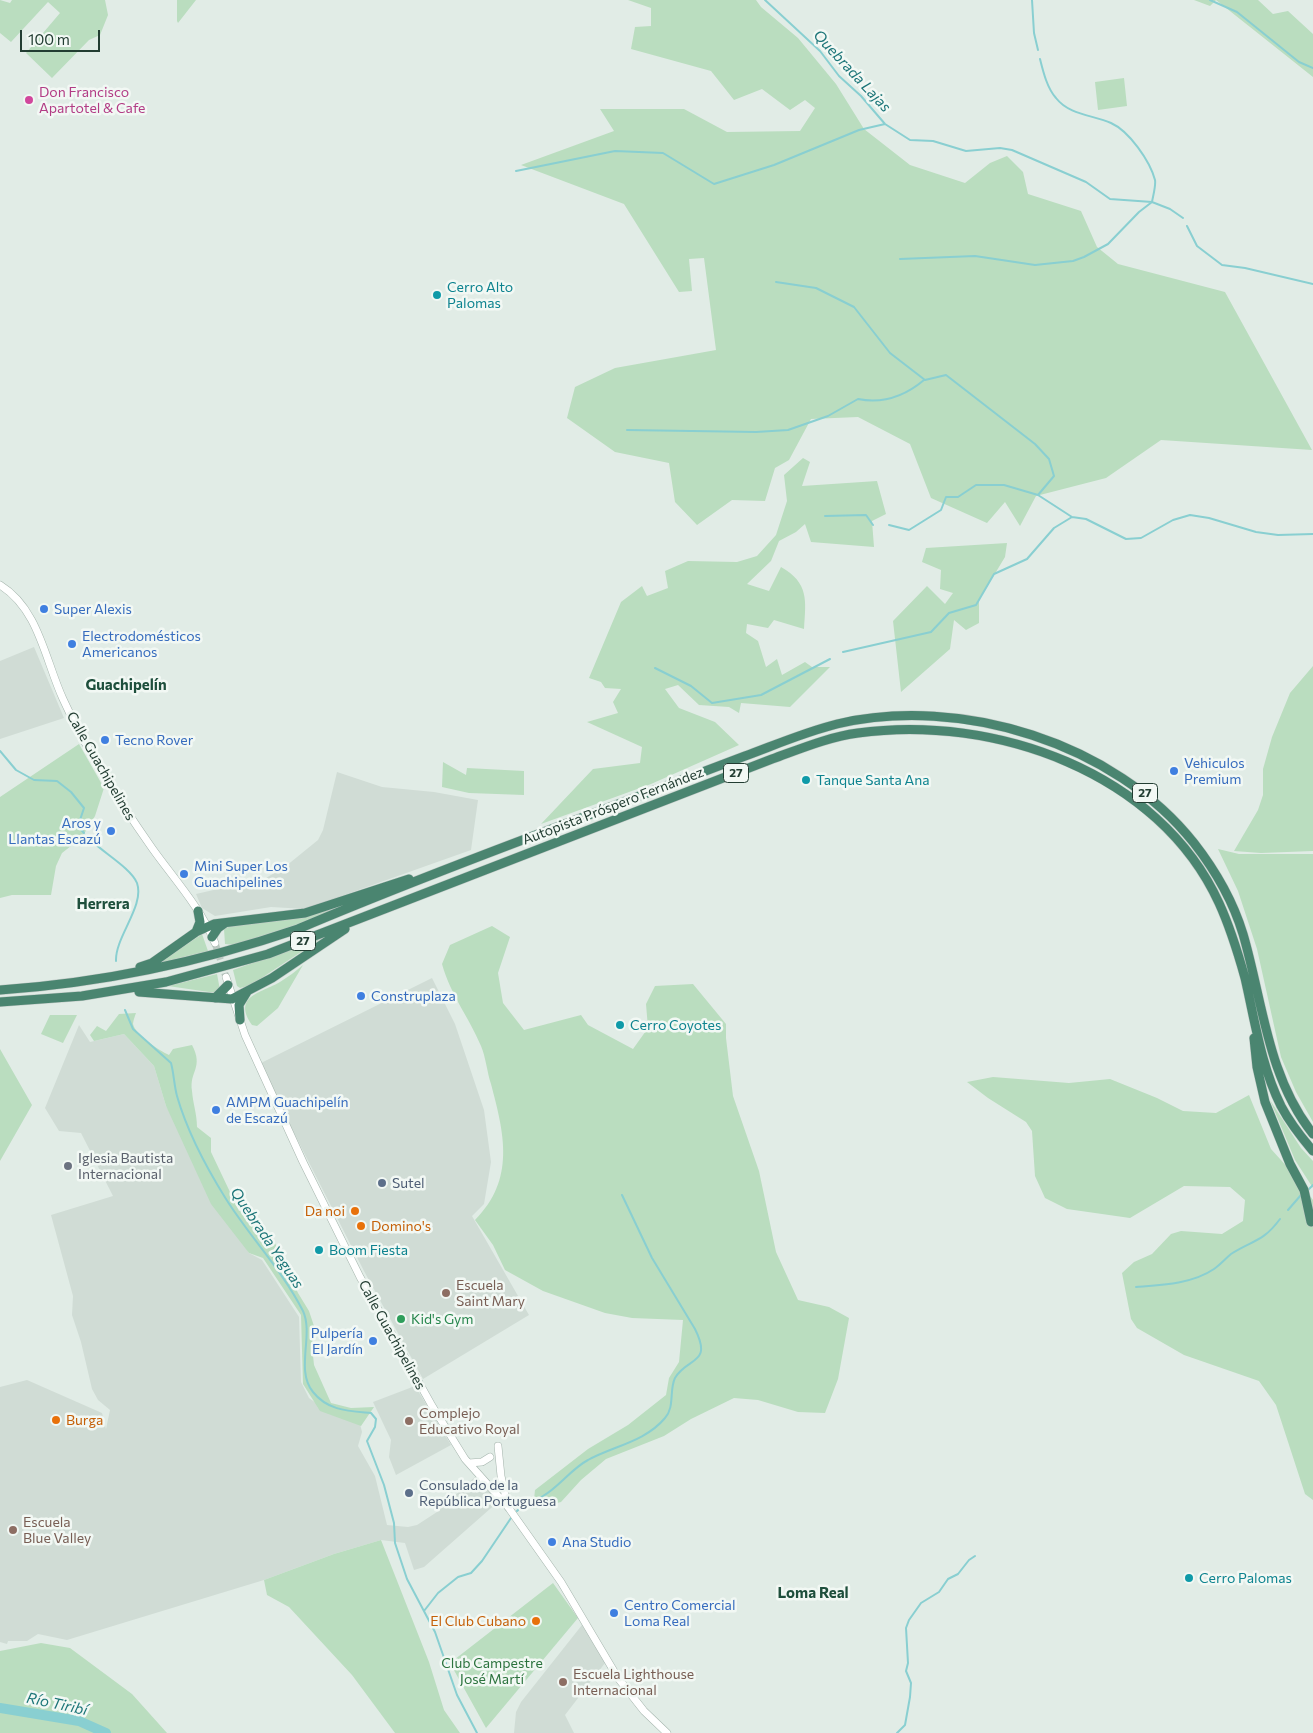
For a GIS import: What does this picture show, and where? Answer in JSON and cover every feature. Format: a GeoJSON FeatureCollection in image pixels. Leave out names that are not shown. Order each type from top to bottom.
{"type":"FeatureCollection","features":[{"type":"Feature","properties":{"kind":"highway","name":"Autopista Próspero Fernández"},"geometry":{"type":"LineString","coordinates":[[0,990],[100,980],[198,960],[298,930],[498,849],[785,741],[838,724],[893,718],[957,720],[998,727],[1062,746],[1122,778],[1150,797],[1193,842],[1212,867],[1242,930],[1262,1017],[1279,1074],[1290,1101],[1313,1134]]}},
{"type":"Feature","properties":{"kind":"highway","name":"Autopista Próspero Fernández"},"geometry":{"type":"LineString","coordinates":[[0,1002],[49,1000],[166,982],[268,954],[830,739],[859,733],[896,730],[971,733],[1024,746],[1084,770],[1126,794],[1159,822],[1182,845],[1203,874],[1218,902],[1245,977],[1254,1025],[1269,1076],[1281,1105],[1313,1151]]}},
{"type":"Feature","properties":{"kind":"highway"},"geometry":{"type":"LineString","coordinates":[[100,980],[152,963],[207,926],[305,913],[498,849]]}},
{"type":"Feature","properties":{"kind":"highway"},"geometry":{"type":"LineString","coordinates":[[94,994],[154,991],[232,999],[247,992],[348,927],[400,903]]}},
{"type":"Feature","properties":{"kind":"highway"},"geometry":{"type":"LineString","coordinates":[[196,932],[200,922],[198,911]]}},
{"type":"Feature","properties":{"kind":"highway"},"geometry":{"type":"LineString","coordinates":[[214,940],[218,928],[228,922]]}},
{"type":"Feature","properties":{"kind":"highway"},"geometry":{"type":"LineString","coordinates":[[215,998],[227,981]]}},
{"type":"Feature","properties":{"kind":"highway"},"geometry":{"type":"LineString","coordinates":[[240,1020],[239,1005],[247,992]]}},
{"type":"Feature","properties":{"kind":"highway"},"geometry":{"type":"LineString","coordinates":[[1254,1025],[1256,1059],[1265,1102],[1290,1164],[1307,1194],[1310,1222]]}},
{"type":"Feature","properties":{"kind":"street","name":"Calle Guachipelines"},"geometry":{"type":"LineString","coordinates":[[0,585],[18,599],[34,625],[62,698],[111,788],[198,911],[214,940]]}},
{"type":"Feature","properties":{"kind":"street","name":"Calle Guachipelines"},"geometry":{"type":"LineString","coordinates":[[227,981],[240,1020],[303,1162],[360,1277],[431,1404],[468,1463],[508,1507],[561,1582],[618,1678],[644,1711],[667,1733]]}},
{"type":"Feature","properties":{"kind":"street"},"geometry":{"type":"LineString","coordinates":[[498,1446],[501,1476],[508,1507]]}},
{"type":"Feature","properties":{"kind":"street"},"geometry":{"type":"LineString","coordinates":[[468,1463],[482,1462],[490,1457]]}},
{"type":"Feature","properties":{"kind":"shaded area"},"geometry":{"type":"Polygon","coordinates":[[[34,647],[64,718],[0,739],[0,661],[34,647]]]}},
{"type":"Feature","properties":{"kind":"shaded area"},"geometry":{"type":"Polygon","coordinates":[[[337,772],[382,787],[434,792],[478,800],[471,850],[305,909],[271,907],[215,916],[202,908],[196,894],[266,878],[286,866],[318,840],[323,830],[337,772]]]}},
{"type":"Feature","properties":{"kind":"shaded area"},"geometry":{"type":"Polygon","coordinates":[[[432,978],[455,1024],[484,1110],[491,1162],[484,1204],[472,1216],[529,1315],[423,1379],[364,1271],[259,1064],[432,978]]]}},
{"type":"Feature","properties":{"kind":"shaded area"},"geometry":{"type":"Polygon","coordinates":[[[79,1025],[90,1042],[124,1034],[154,1066],[166,1106],[249,1253],[262,1260],[299,1317],[301,1382],[309,1398],[323,1408],[360,1424],[362,1432],[358,1446],[375,1476],[387,1525],[408,1527],[417,1525],[437,1512],[476,1476],[499,1501],[424,1567],[414,1570],[405,1543],[381,1540],[334,1554],[264,1580],[67,1640],[38,1634],[27,1641],[8,1641],[7,1644],[0,1642],[0,1387],[27,1380],[102,1413],[106,1429],[110,1410],[98,1400],[92,1389],[81,1342],[72,1315],[73,1296],[51,1215],[113,1196],[81,1133],[59,1131],[45,1108],[79,1025]]]}},
{"type":"Feature","properties":{"kind":"shaded area","name":"Complejo Educativo Royal"},"geometry":{"type":"Polygon","coordinates":[[[415,1386],[451,1445],[396,1475],[389,1457],[391,1440],[373,1402],[415,1386]]]}},
{"type":"Feature","properties":{"kind":"shaded area","name":"Escuela Lighthouse Internacional"},"geometry":{"type":"Polygon","coordinates":[[[582,1625],[605,1663],[565,1715],[574,1733],[514,1733],[516,1712],[521,1702],[582,1625]]]}},
{"type":"Feature","properties":{"kind":"green space"},"geometry":{"type":"Polygon","coordinates":[[[0,0],[10,3],[12,0],[105,0],[108,15],[100,35],[89,40],[52,78],[26,53],[60,13],[48,2],[11,42],[0,33],[0,0]]]}},
{"type":"Feature","properties":{"kind":"green space"},"geometry":{"type":"Polygon","coordinates":[[[177,0],[196,0],[178,23],[177,21],[177,0]]]}},
{"type":"Feature","properties":{"kind":"green space"},"geometry":{"type":"Polygon","coordinates":[[[628,0],[756,0],[761,7],[798,38],[836,84],[864,129],[910,165],[965,183],[990,163],[1007,156],[1023,172],[1028,194],[1081,211],[1097,247],[1118,264],[1225,292],[1312,450],[1161,440],[1106,478],[1036,496],[1020,526],[1005,502],[987,523],[931,498],[910,444],[858,417],[811,419],[789,460],[775,468],[765,501],[732,500],[697,525],[675,502],[669,463],[615,452],[567,418],[575,387],[615,368],[716,350],[704,258],[689,259],[692,291],[679,292],[624,204],[521,165],[614,131],[600,109],[684,109],[727,132],[800,131],[815,108],[805,100],[790,110],[762,89],[734,100],[711,71],[631,49],[635,27],[651,26],[651,8],[628,0]]]}},
{"type":"Feature","properties":{"kind":"green space"},"geometry":{"type":"Polygon","coordinates":[[[1194,0],[1216,0],[1210,6],[1194,0]]]}},
{"type":"Feature","properties":{"kind":"green space"},"geometry":{"type":"Polygon","coordinates":[[[1216,0],[1258,0],[1273,14],[1288,11],[1313,34],[1313,77],[1216,0]]]}},
{"type":"Feature","properties":{"kind":"green space"},"geometry":{"type":"Polygon","coordinates":[[[1124,78],[1127,106],[1098,110],[1095,82],[1124,78]]]}},
{"type":"Feature","properties":{"kind":"green space"},"geometry":{"type":"Polygon","coordinates":[[[803,458],[810,462],[802,486],[877,481],[886,514],[872,521],[874,547],[811,542],[805,524],[796,532],[779,541],[771,561],[747,584],[769,591],[781,567],[790,573],[797,579],[804,593],[804,629],[774,620],[768,628],[747,624],[746,633],[758,641],[766,667],[777,659],[782,675],[805,662],[812,667],[830,667],[790,707],[741,703],[739,713],[729,707],[699,705],[678,685],[665,689],[679,708],[715,722],[739,745],[651,784],[541,824],[593,769],[640,763],[642,747],[587,722],[618,713],[613,702],[621,689],[605,688],[601,682],[589,678],[621,602],[642,586],[647,596],[668,588],[665,571],[688,561],[737,562],[757,556],[776,535],[787,501],[784,475],[803,458]]]}},
{"type":"Feature","properties":{"kind":"green space"},"geometry":{"type":"Polygon","coordinates":[[[1007,543],[1005,557],[979,600],[979,623],[966,630],[954,620],[950,649],[901,692],[893,621],[927,586],[945,604],[953,593],[940,589],[941,570],[922,562],[926,548],[1007,543]]]}},
{"type":"Feature","properties":{"kind":"green space"},"geometry":{"type":"Polygon","coordinates":[[[1313,666],[1313,851],[1261,853],[1234,851],[1258,810],[1263,795],[1263,769],[1272,737],[1290,693],[1313,666]]]}},
{"type":"Feature","properties":{"kind":"green space"},"geometry":{"type":"Polygon","coordinates":[[[79,744],[104,788],[95,816],[80,839],[62,853],[56,866],[51,895],[12,895],[0,898],[0,797],[79,744]]]}},
{"type":"Feature","properties":{"kind":"green space"},"geometry":{"type":"Polygon","coordinates":[[[443,762],[466,775],[467,768],[524,771],[524,795],[469,793],[442,787],[443,762]]]}},
{"type":"Feature","properties":{"kind":"green space"},"geometry":{"type":"Polygon","coordinates":[[[1218,849],[1239,854],[1313,854],[1313,1122],[1296,1092],[1281,1057],[1257,949],[1238,891],[1218,849]]]}},
{"type":"Feature","properties":{"kind":"green space"},"geometry":{"type":"Polygon","coordinates":[[[370,895],[299,924],[234,945],[225,944],[224,929],[230,926],[303,918],[370,895]]]}},
{"type":"Feature","properties":{"kind":"green space"},"geometry":{"type":"Polygon","coordinates":[[[492,926],[510,937],[498,973],[503,1003],[524,1030],[581,1015],[588,1025],[633,1049],[648,1028],[646,1004],[655,986],[693,984],[726,1024],[733,1096],[759,1171],[776,1252],[798,1300],[829,1307],[849,1318],[838,1379],[825,1413],[798,1412],[758,1400],[734,1398],[691,1419],[664,1436],[606,1459],[581,1480],[561,1502],[533,1509],[535,1490],[588,1449],[628,1425],[666,1395],[669,1378],[679,1362],[683,1320],[632,1318],[605,1313],[543,1291],[505,1270],[493,1245],[475,1220],[488,1204],[497,1188],[502,1172],[503,1155],[500,1120],[483,1051],[450,986],[442,964],[450,945],[492,926]]]}},
{"type":"Feature","properties":{"kind":"green space"},"geometry":{"type":"Polygon","coordinates":[[[202,934],[208,951],[159,963],[202,934]]]}},
{"type":"Feature","properties":{"kind":"green space"},"geometry":{"type":"Polygon","coordinates":[[[322,938],[251,985],[240,988],[237,986],[233,970],[322,938]]]}},
{"type":"Feature","properties":{"kind":"green space"},"geometry":{"type":"Polygon","coordinates":[[[303,965],[278,1008],[257,1026],[252,1025],[245,1008],[251,997],[283,980],[303,965]]]}},
{"type":"Feature","properties":{"kind":"green space"},"geometry":{"type":"Polygon","coordinates":[[[217,974],[220,990],[216,993],[168,986],[217,974]]]}},
{"type":"Feature","properties":{"kind":"green space"},"geometry":{"type":"Polygon","coordinates":[[[136,1013],[133,1024],[138,1033],[165,1053],[169,1055],[173,1049],[192,1045],[197,1059],[192,1084],[197,1127],[211,1138],[211,1152],[239,1211],[250,1211],[253,1222],[263,1236],[275,1243],[298,1293],[309,1311],[314,1326],[312,1346],[314,1365],[331,1403],[351,1408],[374,1407],[361,1426],[320,1411],[303,1384],[301,1315],[263,1258],[249,1253],[211,1204],[166,1106],[154,1066],[124,1034],[94,1041],[90,1035],[97,1026],[106,1031],[119,1014],[136,1013]]]}},
{"type":"Feature","properties":{"kind":"green space"},"geometry":{"type":"Polygon","coordinates":[[[50,1015],[77,1015],[63,1043],[41,1034],[50,1015]]]}},
{"type":"Feature","properties":{"kind":"green space"},"geometry":{"type":"Polygon","coordinates":[[[0,1049],[32,1105],[0,1161],[0,1049]]]}},
{"type":"Feature","properties":{"kind":"green space"},"geometry":{"type":"Polygon","coordinates":[[[993,1077],[1069,1083],[1110,1079],[1183,1111],[1216,1113],[1249,1095],[1271,1149],[1299,1180],[1313,1200],[1313,1500],[1305,1494],[1276,1405],[1259,1381],[1184,1355],[1137,1328],[1131,1319],[1122,1273],[1134,1262],[1152,1254],[1171,1234],[1181,1231],[1222,1234],[1243,1221],[1245,1200],[1230,1187],[1184,1186],[1130,1218],[1067,1209],[1045,1198],[1035,1176],[1032,1131],[1026,1122],[967,1082],[993,1077]]]}},
{"type":"Feature","properties":{"kind":"green space"},"geometry":{"type":"Polygon","coordinates":[[[1270,1100],[1301,1148],[1313,1161],[1313,1188],[1295,1160],[1270,1100]]]}},
{"type":"Feature","properties":{"kind":"green space"},"geometry":{"type":"Polygon","coordinates":[[[381,1540],[429,1662],[444,1710],[460,1733],[395,1733],[352,1675],[289,1607],[267,1595],[264,1580],[334,1554],[381,1540]]]}},
{"type":"Feature","properties":{"kind":"green space","name":"Club Campestre José Martí"},"geometry":{"type":"Polygon","coordinates":[[[553,1583],[578,1618],[486,1728],[450,1663],[553,1583]]]}},
{"type":"Feature","properties":{"kind":"green space"},"geometry":{"type":"Polygon","coordinates":[[[41,1643],[70,1648],[132,1694],[167,1733],[0,1733],[0,1651],[41,1643]]]}},
{"type":"Feature","properties":{"kind":"waterway","name":"Quebrada Lajas"},"geometry":{"type":"LineString","coordinates":[[765,0],[820,51],[839,76],[861,96],[885,124],[910,140],[933,141],[966,151],[1000,148],[1012,150],[1086,182],[1110,199],[1152,202],[1170,209],[1183,218]]}},
{"type":"Feature","properties":{"kind":"waterway"},"geometry":{"type":"LineString","coordinates":[[1032,0],[1034,33],[1038,50]]}},
{"type":"Feature","properties":{"kind":"waterway"},"geometry":{"type":"LineString","coordinates":[[1210,0],[1237,12],[1299,62],[1313,68]]}},
{"type":"Feature","properties":{"kind":"waterway"},"geometry":{"type":"LineString","coordinates":[[900,259],[975,256],[1035,265],[1073,261],[1108,244],[1139,212],[1152,202],[1155,180],[1149,164],[1138,147],[1125,133],[1111,123],[1074,111],[1061,104],[1050,89],[1040,59]]}},
{"type":"Feature","properties":{"kind":"waterway"},"geometry":{"type":"LineString","coordinates":[[516,171],[615,151],[663,153],[714,184],[774,165],[859,130],[885,124]]}},
{"type":"Feature","properties":{"kind":"waterway","name":"Quebrada Lajas"},"geometry":{"type":"LineString","coordinates":[[1187,226],[1197,246],[1222,265],[1245,268],[1313,284]]}},
{"type":"Feature","properties":{"kind":"waterway"},"geometry":{"type":"LineString","coordinates":[[776,282],[816,288],[854,307],[890,353],[925,380],[946,375],[1035,444],[1049,459],[1054,476],[1038,495]]}},
{"type":"Feature","properties":{"kind":"waterway"},"geometry":{"type":"LineString","coordinates":[[627,430],[756,432],[788,430],[828,416],[858,399],[876,400],[893,397],[917,386],[924,380]]}},
{"type":"Feature","properties":{"kind":"waterway"},"geometry":{"type":"LineString","coordinates":[[889,525],[909,530],[941,510],[946,497],[958,497],[976,485],[1004,485],[1038,495],[1072,517],[1086,519],[1126,539],[1141,538],[1173,520],[1190,515],[1209,518],[1256,532],[1278,535],[1313,534]]}},
{"type":"Feature","properties":{"kind":"waterway"},"geometry":{"type":"LineString","coordinates":[[825,516],[866,515],[873,525]]}},
{"type":"Feature","properties":{"kind":"waterway"},"geometry":{"type":"LineString","coordinates":[[843,652],[931,632],[949,613],[976,605],[994,574],[1027,559],[1054,528],[1072,517]]}},
{"type":"Feature","properties":{"kind":"waterway"},"geometry":{"type":"LineString","coordinates":[[655,668],[691,686],[712,703],[761,695],[830,659]]}},
{"type":"Feature","properties":{"kind":"waterway","name":"Quebrada Yeguas"},"geometry":{"type":"LineString","coordinates":[[0,751],[16,770],[34,780],[57,781],[71,792],[84,808],[78,826],[84,833]]}},
{"type":"Feature","properties":{"kind":"waterway","name":"Quebrada Yeguas"},"geometry":{"type":"LineString","coordinates":[[91,840],[123,866],[137,883],[137,902],[120,942],[116,961]]}},
{"type":"Feature","properties":{"kind":"waterway","name":"Quebrada Yeguas"},"geometry":{"type":"LineString","coordinates":[[125,1010],[133,1029],[171,1063],[181,1109],[204,1162],[226,1199],[276,1268],[303,1311],[307,1331],[305,1373],[313,1392],[325,1403],[339,1409],[371,1413],[376,1419],[375,1427],[367,1441],[384,1485],[394,1523],[395,1543],[407,1579],[435,1632],[457,1695],[477,1733]]}},
{"type":"Feature","properties":{"kind":"waterway"},"geometry":{"type":"LineString","coordinates":[[1307,1191],[1313,1185]]}},
{"type":"Feature","properties":{"kind":"waterway"},"geometry":{"type":"LineString","coordinates":[[517,1511],[522,1506],[549,1492],[588,1460],[638,1438],[657,1426],[670,1409],[675,1378],[680,1371],[700,1355],[700,1341],[695,1329],[652,1258],[622,1195]]}},
{"type":"Feature","properties":{"kind":"waterway"},"geometry":{"type":"LineString","coordinates":[[1288,1210],[1301,1195]]}},
{"type":"Feature","properties":{"kind":"waterway"},"geometry":{"type":"LineString","coordinates":[[1136,1287],[1176,1283],[1205,1274],[1231,1254],[1263,1236],[1280,1219]]}},
{"type":"Feature","properties":{"kind":"waterway"},"geometry":{"type":"LineString","coordinates":[[424,1611],[438,1593],[458,1577],[471,1573],[482,1561],[511,1518]]}},
{"type":"Feature","properties":{"kind":"waterway"},"geometry":{"type":"LineString","coordinates":[[897,1733],[905,1725],[910,1697],[911,1683],[906,1671],[908,1663],[906,1628],[909,1620],[921,1603],[939,1592],[948,1579],[958,1574],[969,1560],[975,1556]]}},
{"type":"Feature","properties":{"kind":"waterway","name":"Río Tiribí"},"geometry":{"type":"LineString","coordinates":[[0,1708],[79,1721],[106,1733]]}},
{"type":"Feature","properties":{"kind":"tunnel"},"geometry":{"type":"LineString","coordinates":[[215,943],[226,977]]}},
{"type":"Feature","properties":{"kind":"place","name":"Don Francisco Apartotel & Cafe"},"geometry":{"type":"Point","coordinates":[29,100]}},
{"type":"Feature","properties":{"kind":"place","name":"Cerro Alto Palomas"},"geometry":{"type":"Point","coordinates":[437,295]}},
{"type":"Feature","properties":{"kind":"place","name":"Super Alexis"},"geometry":{"type":"Point","coordinates":[44,609]}},
{"type":"Feature","properties":{"kind":"place","name":"Electrodomésticos Americanos"},"geometry":{"type":"Point","coordinates":[72,644]}},
{"type":"Feature","properties":{"kind":"place","name":"Tecno Rover"},"geometry":{"type":"Point","coordinates":[105,740]}},
{"type":"Feature","properties":{"kind":"place","name":"Vehiculos Premium"},"geometry":{"type":"Point","coordinates":[1174,771]}},
{"type":"Feature","properties":{"kind":"place","name":"Tanque Santa Ana"},"geometry":{"type":"Point","coordinates":[806,780]}},
{"type":"Feature","properties":{"kind":"place","name":"Aros y Llantas Escazú"},"geometry":{"type":"Point","coordinates":[111,831]}},
{"type":"Feature","properties":{"kind":"place","name":"Mini Super Los Guachipelines"},"geometry":{"type":"Point","coordinates":[184,874]}},
{"type":"Feature","properties":{"kind":"place","name":"Construplaza"},"geometry":{"type":"Point","coordinates":[361,996]}},
{"type":"Feature","properties":{"kind":"place","name":"Cerro Coyotes"},"geometry":{"type":"Point","coordinates":[620,1025]}},
{"type":"Feature","properties":{"kind":"place","name":"AMPM Guachipelín de Escazú"},"geometry":{"type":"Point","coordinates":[216,1110]}},
{"type":"Feature","properties":{"kind":"place","name":"Iglesia Bautista Internacional"},"geometry":{"type":"Point","coordinates":[68,1166]}},
{"type":"Feature","properties":{"kind":"place","name":"Sutel"},"geometry":{"type":"Point","coordinates":[382,1183]}},
{"type":"Feature","properties":{"kind":"place","name":"Da noi"},"geometry":{"type":"Point","coordinates":[355,1211]}},
{"type":"Feature","properties":{"kind":"place","name":"Domino's"},"geometry":{"type":"Point","coordinates":[361,1226]}},
{"type":"Feature","properties":{"kind":"place","name":"Boom Fiesta"},"geometry":{"type":"Point","coordinates":[319,1250]}},
{"type":"Feature","properties":{"kind":"place","name":"Escuela Saint Mary"},"geometry":{"type":"Point","coordinates":[446,1293]}},
{"type":"Feature","properties":{"kind":"place","name":"Kid's Gym"},"geometry":{"type":"Point","coordinates":[401,1319]}},
{"type":"Feature","properties":{"kind":"place","name":"Pulpería El Jardín"},"geometry":{"type":"Point","coordinates":[373,1341]}},
{"type":"Feature","properties":{"kind":"place","name":"Burga"},"geometry":{"type":"Point","coordinates":[56,1420]}},
{"type":"Feature","properties":{"kind":"place","name":"Complejo Educativo Royal"},"geometry":{"type":"Point","coordinates":[409,1421]}},
{"type":"Feature","properties":{"kind":"place","name":"Consulado de la República Portuguesa"},"geometry":{"type":"Point","coordinates":[409,1493]}},
{"type":"Feature","properties":{"kind":"place","name":"Escuela Blue Valley"},"geometry":{"type":"Point","coordinates":[13,1530]}},
{"type":"Feature","properties":{"kind":"place","name":"Ana Studio"},"geometry":{"type":"Point","coordinates":[552,1542]}},
{"type":"Feature","properties":{"kind":"place","name":"Cerro Palomas"},"geometry":{"type":"Point","coordinates":[1189,1578]}},
{"type":"Feature","properties":{"kind":"place","name":"Centro Comercial Loma Real"},"geometry":{"type":"Point","coordinates":[614,1613]}},
{"type":"Feature","properties":{"kind":"place","name":"El Club Cubano"},"geometry":{"type":"Point","coordinates":[536,1621]}},
{"type":"Feature","properties":{"kind":"place","name":"Escuela Lighthouse Internacional"},"geometry":{"type":"Point","coordinates":[563,1682]}},
{"type":"Feature","properties":{"kind":"district","name":"Guachipelín"},"geometry":{"type":"Point","coordinates":[126,685]}},
{"type":"Feature","properties":{"kind":"district","name":"Herrera"},"geometry":{"type":"Point","coordinates":[103,904]}},
{"type":"Feature","properties":{"kind":"district","name":"Loma Real"},"geometry":{"type":"Point","coordinates":[813,1593]}}]}
